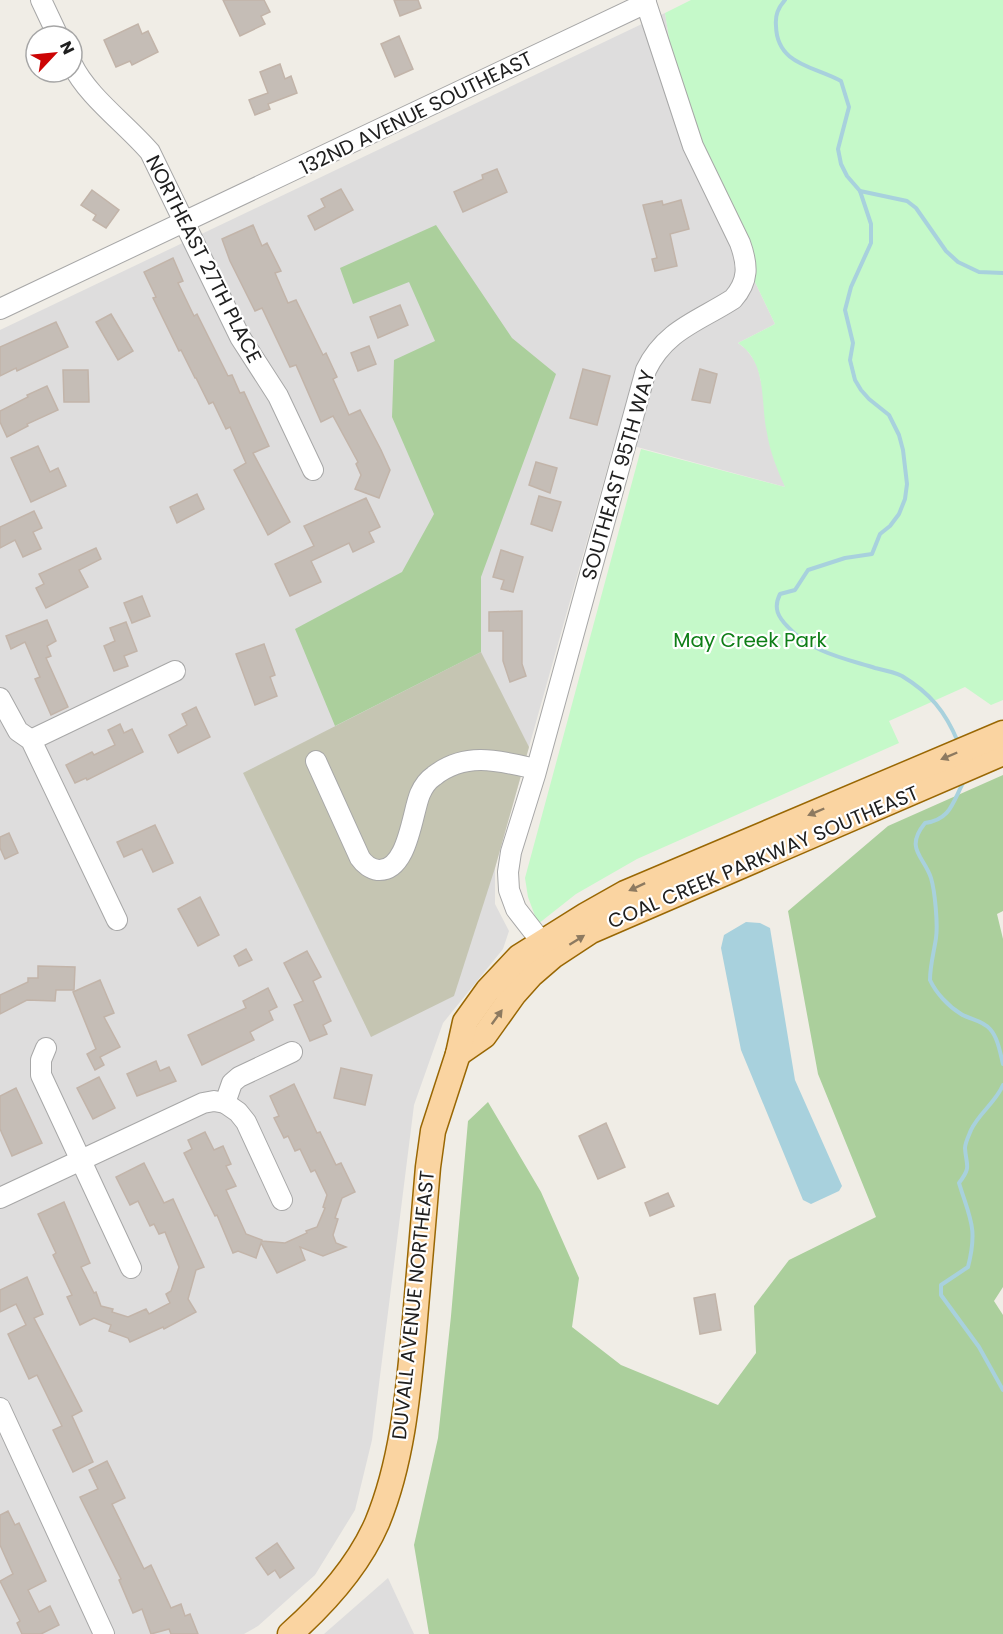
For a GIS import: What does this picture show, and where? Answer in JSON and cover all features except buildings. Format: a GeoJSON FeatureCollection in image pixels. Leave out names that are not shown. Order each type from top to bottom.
{"type":"FeatureCollection","features":[{"type":"Feature","properties":{"kind":"main road","name":"COAL CREEK PARKWAY SOUTHEAST"},"geometry":{"type":"LineString","coordinates":[[871,799],[1003,733]]}},
{"type":"Feature","properties":{"kind":"main road","name":"COAL CREEK PARKWAY SOUTHEAST"},"geometry":{"type":"LineString","coordinates":[[458,1054],[484,1036],[514,994],[531,975],[547,949],[625,893],[652,880],[1003,753]]}},
{"type":"Feature","properties":{"kind":"main road","name":"DUVALL AVENUE NORTHEAST"},"geometry":{"type":"LineString","coordinates":[[290,1634],[319,1607],[344,1578],[377,1524],[387,1491],[399,1445],[408,1391],[433,1131],[458,1054],[465,1022],[488,990],[519,957],[547,949]]}},
{"type":"Feature","properties":{"kind":"street"},"geometry":{"type":"LineString","coordinates":[[41,0],[52,24]]}},
{"type":"Feature","properties":{"kind":"street","name":"132ND AVENUE SOUTHEAST"},"geometry":{"type":"LineString","coordinates":[[0,309],[185,223],[646,1]]}},
{"type":"Feature","properties":{"kind":"street","name":"SOUTHEAST 95TH WAY"},"geometry":{"type":"LineString","coordinates":[[547,949],[516,909],[510,890],[508,872],[511,852],[646,370],[652,357],[668,339],[733,299],[746,280],[745,257],[693,146],[646,1]]}},
{"type":"Feature","properties":{"kind":"street","name":"NORTHEAST 27TH PLACE"},"geometry":{"type":"LineString","coordinates":[[84,82],[150,152],[240,337],[278,396],[313,470]]}},
{"type":"Feature","properties":{"kind":"street"},"geometry":{"type":"LineString","coordinates":[[31,740],[175,671]]}},
{"type":"Feature","properties":{"kind":"street"},"geometry":{"type":"LineString","coordinates":[[0,698],[18,731],[31,740],[117,920]]}},
{"type":"Feature","properties":{"kind":"street"},"geometry":{"type":"LineString","coordinates":[[316,761],[360,858],[364,864],[375,870],[389,868],[401,856],[420,795],[428,780],[436,774],[462,761],[484,758],[536,769]]}},
{"type":"Feature","properties":{"kind":"street"},"geometry":{"type":"LineString","coordinates":[[46,1048],[40,1060],[41,1075],[132,1268]]}},
{"type":"Feature","properties":{"kind":"street"},"geometry":{"type":"LineString","coordinates":[[225,1103],[232,1083],[239,1077],[292,1052]]}},
{"type":"Feature","properties":{"kind":"street"},"geometry":{"type":"LineString","coordinates":[[0,1198],[203,1103],[214,1101],[225,1103],[238,1112],[246,1122],[282,1200]]}},
{"type":"Feature","properties":{"kind":"street"},"geometry":{"type":"LineString","coordinates":[[0,1408],[104,1634]]}},
{"type":"Feature","properties":{"kind":"shaded area"},"geometry":{"type":"Polygon","coordinates":[[[665,13],[684,133],[775,324],[738,343],[746,349],[757,364],[785,487],[615,441],[495,868],[495,904],[509,931],[503,949],[443,1023],[414,1105],[372,1440],[355,1510],[315,1575],[258,1626],[244,1634],[0,1634],[0,330],[665,13]]]}},
{"type":"Feature","properties":{"kind":"shaded area"},"geometry":{"type":"Polygon","coordinates":[[[481,652],[529,747],[495,868],[454,996],[371,1037],[243,773],[481,652]]]}},
{"type":"Feature","properties":{"kind":"shaded area"},"geometry":{"type":"Polygon","coordinates":[[[388,1578],[414,1634],[324,1634],[388,1578]]]}},
{"type":"Feature","properties":{"kind":"green space","name":"May Creek Park"},"geometry":{"type":"Polygon","coordinates":[[[691,0],[1003,0],[1003,700],[991,705],[965,687],[889,721],[899,743],[637,859],[576,894],[538,924],[528,897],[525,878],[641,449],[785,487],[768,440],[759,372],[748,351],[738,343],[775,324],[684,133],[665,13],[691,0]]]}},
{"type":"Feature","properties":{"kind":"green space"},"geometry":{"type":"Polygon","coordinates":[[[436,225],[512,338],[556,374],[481,577],[481,652],[335,726],[295,629],[402,572],[434,514],[392,417],[394,360],[435,341],[409,282],[353,304],[340,268],[436,225]]]}},
{"type":"Feature","properties":{"kind":"green space"},"geometry":{"type":"Polygon","coordinates":[[[1003,775],[1003,911],[997,914],[1003,939],[1003,1287],[994,1301],[1003,1315],[1003,1634],[429,1634],[414,1545],[438,1438],[468,1121],[488,1102],[541,1192],[579,1278],[572,1327],[621,1365],[718,1405],[756,1353],[754,1306],[789,1260],[876,1217],[818,1074],[788,911],[888,826],[1003,775]]]}},
{"type":"Feature","properties":{"kind":"water"},"geometry":{"type":"Polygon","coordinates":[[[746,922],[760,923],[770,928],[795,1080],[842,1186],[839,1191],[811,1204],[803,1200],[741,1050],[721,948],[724,935],[746,922]]]}},
{"type":"Feature","properties":{"kind":"waterway"},"geometry":{"type":"LineString","coordinates":[[785,0],[780,6],[776,22],[778,39],[783,49],[799,63],[841,81],[849,107],[838,149],[841,164],[847,176],[860,191],[871,224],[871,243],[851,287],[845,310],[853,343],[850,360],[855,380],[861,390],[889,415],[899,435],[907,484],[905,499],[899,514],[880,534],[872,554],[845,558],[808,570],[795,590],[780,594],[777,604],[778,612],[784,623],[807,643],[839,657],[896,673],[912,682],[936,704],[948,721],[958,742]]}},
{"type":"Feature","properties":{"kind":"waterway"},"geometry":{"type":"LineString","coordinates":[[860,191],[907,201],[916,208],[946,251],[958,262],[979,272],[1003,273]]}},
{"type":"Feature","properties":{"kind":"waterway"},"geometry":{"type":"LineString","coordinates":[[964,781],[946,814],[925,823],[916,839],[918,852],[931,878],[936,908],[937,932],[930,980],[939,994],[952,1007],[990,1029],[997,1041],[1003,1064]]}},
{"type":"Feature","properties":{"kind":"waterway"},"geometry":{"type":"LineString","coordinates":[[1003,1085],[974,1124],[965,1146],[967,1169],[959,1183],[972,1233],[968,1267],[941,1285],[941,1295],[979,1347],[1003,1390]]}}]}
